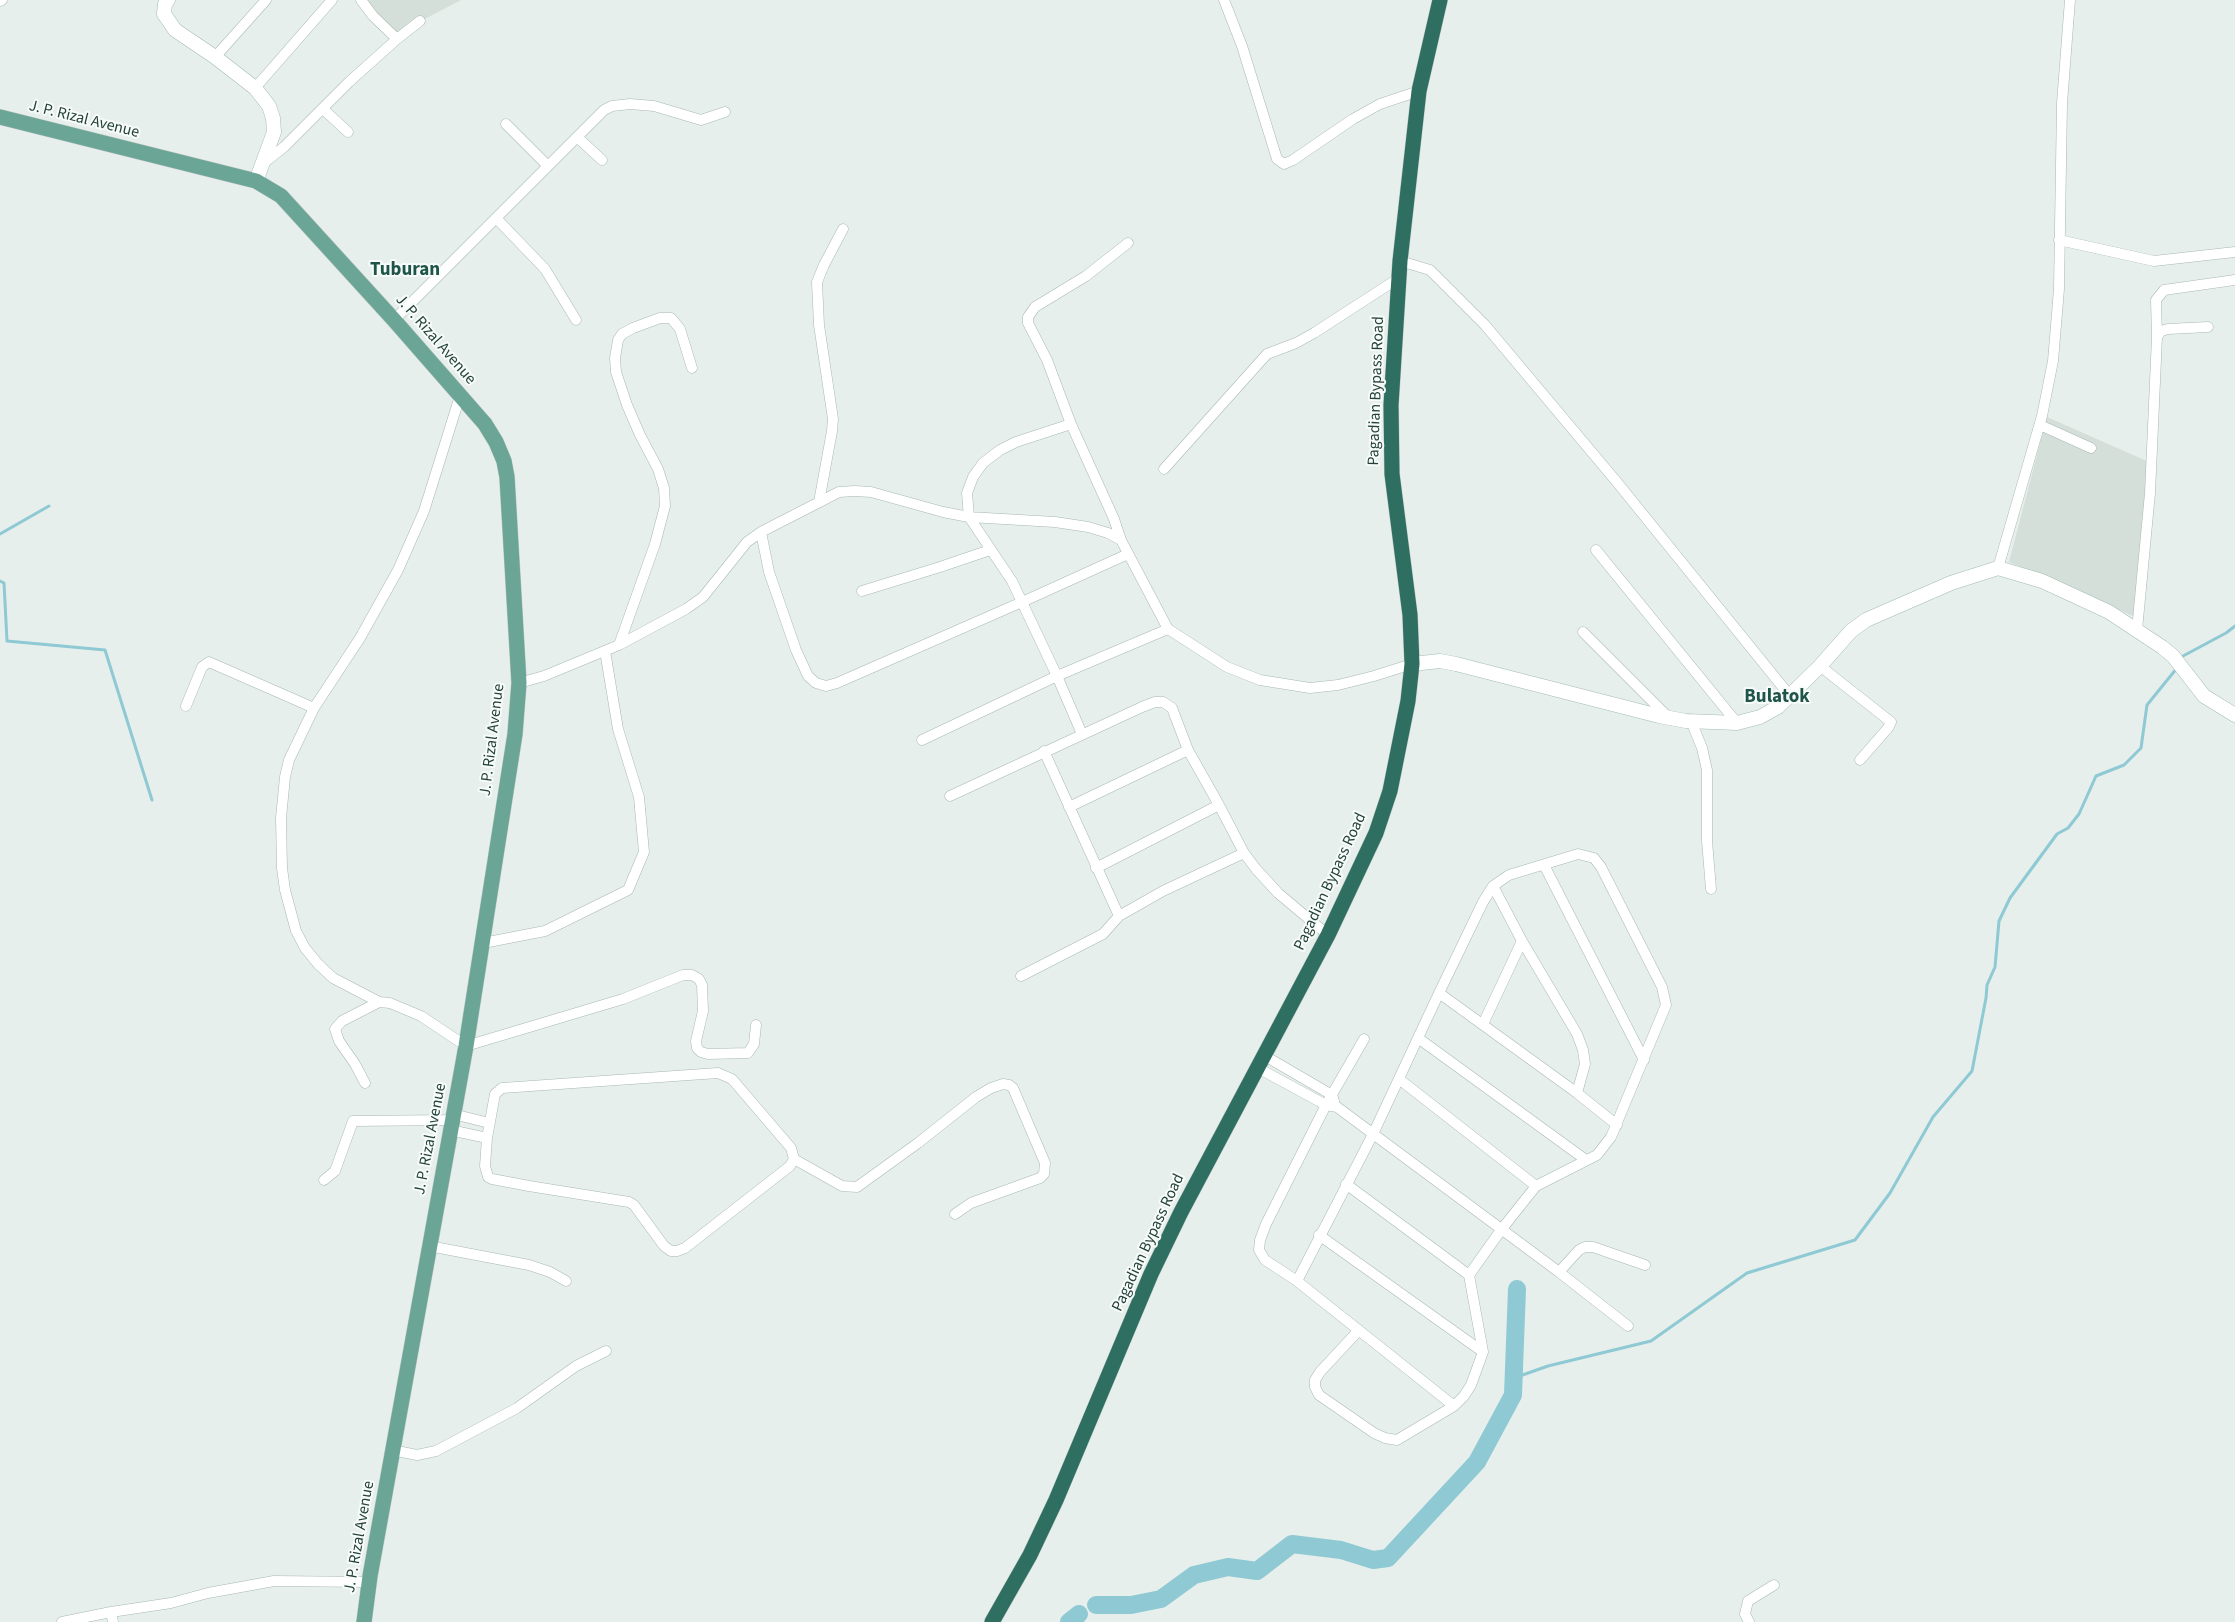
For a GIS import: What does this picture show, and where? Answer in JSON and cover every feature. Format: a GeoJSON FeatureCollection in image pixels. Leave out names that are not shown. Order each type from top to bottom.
{"type":"FeatureCollection","features":[{"type":"Feature","properties":{"kind":"highway","name":"Pagadian Bypass Road"},"geometry":{"type":"LineString","coordinates":[[992,1622],[1030,1555],[1056,1500],[1148,1282],[1181,1212],[1328,934],[1376,833],[1390,791],[1408,701],[1412,664],[1410,615],[1392,474],[1391,405],[1400,261],[1419,91],[1440,0]]}},
{"type":"Feature","properties":{"kind":"main road","name":"J. P. Rizal Avenue"},"geometry":{"type":"LineString","coordinates":[[0,117],[256,181],[280,196],[394,320],[485,424],[504,460],[507,477],[519,683],[515,734],[466,1046],[392,1450],[364,1622]]}},
{"type":"Feature","properties":{"kind":"street"},"geometry":{"type":"LineString","coordinates":[[168,0],[164,14],[175,30],[215,57],[255,88],[269,106],[273,118],[274,132],[265,162],[256,181]]}},
{"type":"Feature","properties":{"kind":"street"},"geometry":{"type":"LineString","coordinates":[[215,57],[266,0]]}},
{"type":"Feature","properties":{"kind":"street"},"geometry":{"type":"LineString","coordinates":[[255,88],[332,0]]}},
{"type":"Feature","properties":{"kind":"street"},"geometry":{"type":"LineString","coordinates":[[361,0],[373,16],[397,39]]}},
{"type":"Feature","properties":{"kind":"street"},"geometry":{"type":"LineString","coordinates":[[1224,0],[1242,46],[1278,159],[1284,164],[1294,160],[1353,119],[1380,104],[1419,91]]}},
{"type":"Feature","properties":{"kind":"street"},"geometry":{"type":"LineString","coordinates":[[1998,568],[2040,425],[2053,361],[2059,289],[2062,103],[2070,0]]}},
{"type":"Feature","properties":{"kind":"street"},"geometry":{"type":"LineString","coordinates":[[265,162],[284,147],[349,82],[420,21]]}},
{"type":"Feature","properties":{"kind":"street"},"geometry":{"type":"LineString","coordinates":[[394,320],[604,110],[612,106],[637,104],[663,107],[701,120],[725,112]]}},
{"type":"Feature","properties":{"kind":"street"},"geometry":{"type":"LineString","coordinates":[[322,109],[348,132]]}},
{"type":"Feature","properties":{"kind":"street"},"geometry":{"type":"LineString","coordinates":[[506,124],[548,166]]}},
{"type":"Feature","properties":{"kind":"street"},"geometry":{"type":"LineString","coordinates":[[577,137],[602,160]]}},
{"type":"Feature","properties":{"kind":"street"},"geometry":{"type":"LineString","coordinates":[[496,218],[544,269],[576,320]]}},
{"type":"Feature","properties":{"kind":"street"},"geometry":{"type":"LineString","coordinates":[[819,502],[833,419],[819,325],[817,282],[843,229]]}},
{"type":"Feature","properties":{"kind":"street"},"geometry":{"type":"LineString","coordinates":[[2059,240],[2154,261],[2235,252]]}},
{"type":"Feature","properties":{"kind":"street"},"geometry":{"type":"LineString","coordinates":[[1128,243],[1086,276],[1035,307],[1028,317],[1028,323],[1047,360],[1071,424],[1114,519],[1121,540],[1168,629],[1227,667],[1260,680],[1286,686],[1310,688],[1338,685],[1424,662],[1456,664],[1669,718],[1737,723],[1760,717],[1778,707],[1820,666],[1851,631],[1866,620],[1951,583],[1998,568],[2042,581],[2109,612],[2138,630],[2173,656],[2204,696],[2235,715]]}},
{"type":"Feature","properties":{"kind":"street"},"geometry":{"type":"LineString","coordinates":[[1400,261],[1430,270],[1485,325],[1616,481],[1790,696]]}},
{"type":"Feature","properties":{"kind":"street"},"geometry":{"type":"LineString","coordinates":[[1164,469],[1267,354],[1296,343],[1314,333],[1399,278]]}},
{"type":"Feature","properties":{"kind":"street"},"geometry":{"type":"LineString","coordinates":[[2138,630],[2150,493],[2157,337],[2156,300],[2164,290],[2235,280]]}},
{"type":"Feature","properties":{"kind":"street"},"geometry":{"type":"LineString","coordinates":[[619,645],[655,544],[665,506],[664,488],[658,469],[640,435],[616,372],[615,358],[618,340],[622,334],[633,328],[660,318],[671,318],[680,329],[692,368]]}},
{"type":"Feature","properties":{"kind":"street"},"geometry":{"type":"LineString","coordinates":[[2157,337],[2161,331],[2168,329],[2208,327]]}},
{"type":"Feature","properties":{"kind":"street"},"geometry":{"type":"LineString","coordinates":[[460,396],[424,511],[402,562],[360,638],[314,708],[294,748],[285,776],[281,818],[285,890],[296,931],[305,948],[333,978],[379,1002],[390,1003],[421,1016],[466,1046],[624,999],[683,975],[692,975],[699,979],[702,985],[703,1011],[696,1042],[697,1048],[701,1052],[708,1054],[748,1053],[754,1044],[756,1024]]}},
{"type":"Feature","properties":{"kind":"street"},"geometry":{"type":"LineString","coordinates":[[1071,424],[1016,442],[1000,450],[983,463],[973,477],[967,493],[968,516],[1012,580],[1082,734]]}},
{"type":"Feature","properties":{"kind":"street"},"geometry":{"type":"LineString","coordinates":[[2040,425],[2091,448]]}},
{"type":"Feature","properties":{"kind":"street"},"geometry":{"type":"LineString","coordinates":[[519,683],[544,676],[619,645],[686,609],[703,597],[744,547],[761,532],[839,492],[871,492],[943,512],[968,516],[1055,522],[1088,527],[1108,533],[1121,540]]}},
{"type":"Feature","properties":{"kind":"street"},"geometry":{"type":"LineString","coordinates":[[761,532],[772,579],[796,650],[808,676],[816,683],[826,686],[837,683],[1128,554]]}},
{"type":"Feature","properties":{"kind":"street"},"geometry":{"type":"LineString","coordinates":[[862,590],[990,550]]}},
{"type":"Feature","properties":{"kind":"street"},"geometry":{"type":"LineString","coordinates":[[1596,550],[1737,723]]}},
{"type":"Feature","properties":{"kind":"street"},"geometry":{"type":"LineString","coordinates":[[922,740],[1057,676],[1168,629]]}},
{"type":"Feature","properties":{"kind":"street"},"geometry":{"type":"LineString","coordinates":[[1583,632],[1669,718]]}},
{"type":"Feature","properties":{"kind":"street"},"geometry":{"type":"LineString","coordinates":[[483,943],[545,931],[628,890],[638,868],[644,852],[639,797],[618,729],[604,651]]}},
{"type":"Feature","properties":{"kind":"street"},"geometry":{"type":"LineString","coordinates":[[186,706],[202,667],[209,662],[314,708]]}},
{"type":"Feature","properties":{"kind":"street"},"geometry":{"type":"LineString","coordinates":[[1820,666],[1891,722],[1860,760]]}},
{"type":"Feature","properties":{"kind":"street"},"geometry":{"type":"LineString","coordinates":[[950,796],[1082,734],[1155,702],[1163,702],[1172,708],[1188,750],[1220,805],[1244,853],[1278,893],[1328,934]]}},
{"type":"Feature","properties":{"kind":"street"},"geometry":{"type":"LineString","coordinates":[[1691,721],[1702,748],[1706,770],[1707,841],[1711,890]]}},
{"type":"Feature","properties":{"kind":"street"},"geometry":{"type":"LineString","coordinates":[[1069,807],[1188,750]]}},
{"type":"Feature","properties":{"kind":"street"},"geometry":{"type":"LineString","coordinates":[[1044,751],[1119,916]]}},
{"type":"Feature","properties":{"kind":"street"},"geometry":{"type":"LineString","coordinates":[[1096,868],[1220,805]]}},
{"type":"Feature","properties":{"kind":"street"},"geometry":{"type":"LineString","coordinates":[[1020,976],[1103,934],[1119,916],[1163,891],[1244,853]]}},
{"type":"Feature","properties":{"kind":"street"},"geometry":{"type":"LineString","coordinates":[[1297,1281],[1399,1079],[1438,993],[1483,902],[1493,886],[1509,875],[1578,854],[1594,858],[1601,867],[1665,997],[1666,1005],[1663,1015],[1617,1125],[1604,1148],[1596,1155],[1536,1186],[1469,1274]]}},
{"type":"Feature","properties":{"kind":"street"},"geometry":{"type":"LineString","coordinates":[[1544,865],[1644,1060]]}},
{"type":"Feature","properties":{"kind":"street"},"geometry":{"type":"LineString","coordinates":[[1493,886],[1522,941],[1577,1034],[1583,1050],[1585,1064],[1577,1093]]}},
{"type":"Feature","properties":{"kind":"street"},"geometry":{"type":"LineString","coordinates":[[1483,1024],[1522,941]]}},
{"type":"Feature","properties":{"kind":"street"},"geometry":{"type":"LineString","coordinates":[[1438,993],[1577,1093],[1617,1125]]}},
{"type":"Feature","properties":{"kind":"street"},"geometry":{"type":"LineString","coordinates":[[365,1083],[339,1041],[334,1029],[342,1021],[379,1002]]}},
{"type":"Feature","properties":{"kind":"street"},"geometry":{"type":"LineString","coordinates":[[1418,1038],[1586,1160]]}},
{"type":"Feature","properties":{"kind":"street"},"geometry":{"type":"LineString","coordinates":[[1364,1039],[1326,1105],[1266,1224],[1260,1240],[1259,1250],[1265,1260],[1297,1281],[1454,1406]]}},
{"type":"Feature","properties":{"kind":"street"},"geometry":{"type":"LineString","coordinates":[[1262,1062],[1332,1095],[1337,1107]]}},
{"type":"Feature","properties":{"kind":"street"},"geometry":{"type":"LineString","coordinates":[[1262,1062],[1326,1105],[1337,1107],[1559,1272],[1628,1326]]}},
{"type":"Feature","properties":{"kind":"street"},"geometry":{"type":"LineString","coordinates":[[718,1073],[732,1079],[791,1148],[794,1159],[790,1166],[685,1248],[677,1252],[671,1251],[664,1246],[634,1204],[629,1202],[492,1179],[488,1176],[485,1166],[489,1122],[495,1094],[507,1086],[718,1073]]}},
{"type":"Feature","properties":{"kind":"street"},"geometry":{"type":"LineString","coordinates":[[1399,1079],[1536,1186]]}},
{"type":"Feature","properties":{"kind":"street"},"geometry":{"type":"LineString","coordinates":[[794,1159],[842,1186],[857,1187],[918,1144],[976,1097],[991,1088],[1003,1084],[1009,1085],[1013,1088],[1045,1163],[1044,1174],[1040,1178],[971,1203],[955,1214]]}},
{"type":"Feature","properties":{"kind":"street"},"geometry":{"type":"LineString","coordinates":[[324,1180],[335,1171],[353,1121],[489,1122]]}},
{"type":"Feature","properties":{"kind":"street"},"geometry":{"type":"LineString","coordinates":[[451,1121],[487,1138]]}},
{"type":"Feature","properties":{"kind":"street"},"geometry":{"type":"LineString","coordinates":[[1346,1184],[1469,1274],[1483,1352],[1471,1385],[1454,1406],[1397,1440],[1385,1438],[1374,1433],[1320,1395],[1315,1386],[1315,1380],[1320,1372],[1359,1330]]}},
{"type":"Feature","properties":{"kind":"street"},"geometry":{"type":"LineString","coordinates":[[1319,1235],[1483,1352]]}},
{"type":"Feature","properties":{"kind":"street"},"geometry":{"type":"LineString","coordinates":[[429,1246],[529,1265],[550,1272],[566,1281]]}},
{"type":"Feature","properties":{"kind":"street"},"geometry":{"type":"LineString","coordinates":[[1559,1272],[1579,1250],[1585,1247],[1593,1247],[1645,1265]]}},
{"type":"Feature","properties":{"kind":"street"},"geometry":{"type":"LineString","coordinates":[[392,1450],[417,1455],[436,1450],[517,1408],[576,1366],[606,1350]]}},
{"type":"Feature","properties":{"kind":"street"},"geometry":{"type":"LineString","coordinates":[[62,1622],[112,1617],[208,1593],[274,1581],[369,1582]]}},
{"type":"Feature","properties":{"kind":"street"},"geometry":{"type":"LineString","coordinates":[[1749,1622],[1745,1614],[1748,1601],[1774,1585]]}},
{"type":"Feature","properties":{"kind":"shaded area"},"geometry":{"type":"Polygon","coordinates":[[[365,0],[461,0],[396,34],[365,0]]]}},
{"type":"Feature","properties":{"kind":"shaded area"},"geometry":{"type":"Polygon","coordinates":[[[2047,417],[2149,462],[2137,618],[2009,562],[2047,417]]]}},
{"type":"Feature","properties":{"kind":"waterway"},"geometry":{"type":"LineString","coordinates":[[0,534],[49,506]]}},
{"type":"Feature","properties":{"kind":"waterway"},"geometry":{"type":"LineString","coordinates":[[0,581],[4,583],[7,641],[105,650],[152,800]]}},
{"type":"Feature","properties":{"kind":"waterway"},"geometry":{"type":"LineString","coordinates":[[2183,656],[2226,633],[2235,626]]}},
{"type":"Feature","properties":{"kind":"waterway"},"geometry":{"type":"LineString","coordinates":[[1514,1378],[1548,1366],[1651,1341],[1747,1273],[1855,1240],[1890,1193],[1933,1117],[1972,1071],[1987,985],[1995,967],[1999,921],[2010,898],[2057,834],[2068,828],[2079,814],[2096,776],[2124,765],[2141,748],[2147,705],[2177,668]]}},
{"type":"Feature","properties":{"kind":"waterway"},"geometry":{"type":"LineString","coordinates":[[1096,1605],[1131,1605],[1161,1599],[1194,1575],[1228,1567],[1257,1571],[1292,1544],[1341,1550],[1373,1560],[1388,1558],[1477,1462],[1513,1395],[1517,1289]]}},
{"type":"Feature","properties":{"kind":"waterway"},"geometry":{"type":"LineString","coordinates":[[1069,1622],[1079,1614]]}},
{"type":"Feature","properties":{"kind":"district","name":"Tuburan"},"geometry":{"type":"Point","coordinates":[405,271]}},
{"type":"Feature","properties":{"kind":"district","name":"Bulatok"},"geometry":{"type":"Point","coordinates":[1777,698]}}]}
